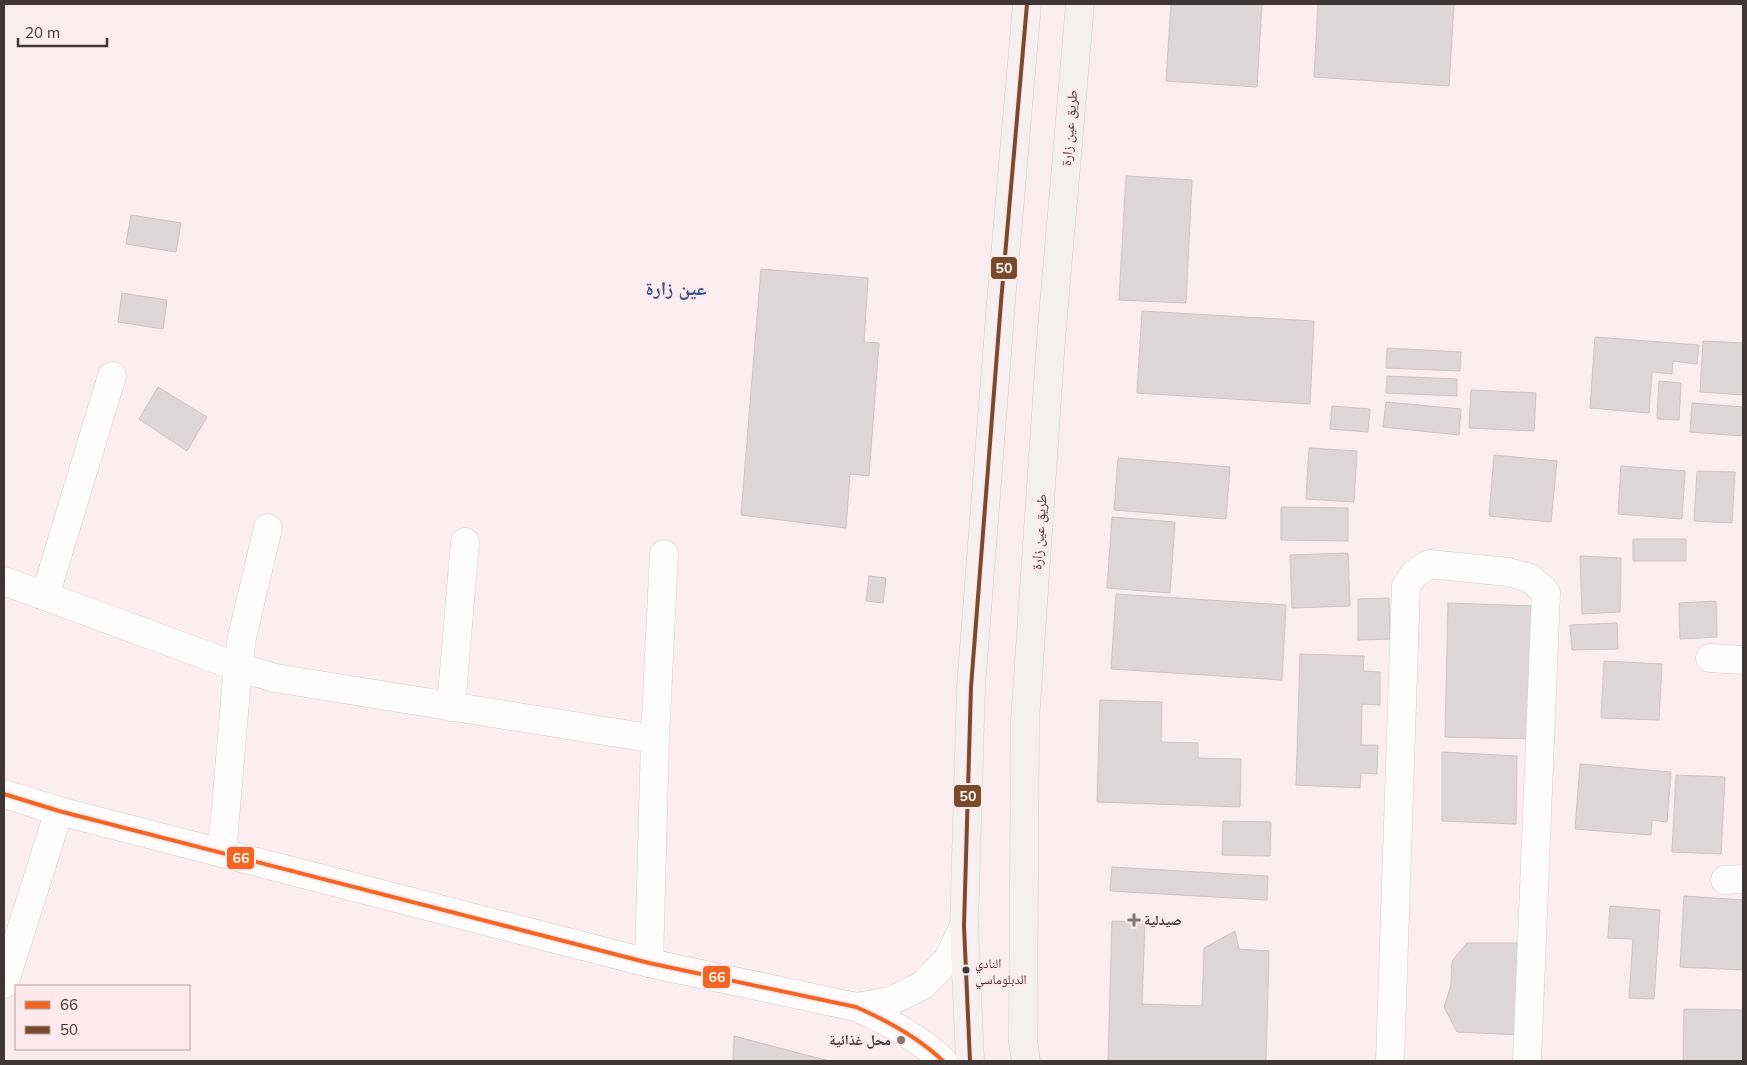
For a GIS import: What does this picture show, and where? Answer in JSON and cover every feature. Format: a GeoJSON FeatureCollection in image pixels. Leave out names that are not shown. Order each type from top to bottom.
{"type":"FeatureCollection","features":[{"type":"Feature","properties":{"kind":"main road"},"geometry":{"type":"LineString","coordinates":[[970,1061],[964,926],[971,687],[1001,302],[1027,4]]}},
{"type":"Feature","properties":{"kind":"main road","name":"طريق عين زارة"},"geometry":{"type":"LineString","coordinates":[[1026,1061],[1023,1041],[1025,722],[1051,340],[1080,4]]}},
{"type":"Feature","properties":{"kind":"street"},"geometry":{"type":"LineString","coordinates":[[45,596],[112,376]]}},
{"type":"Feature","properties":{"kind":"street"},"geometry":{"type":"LineString","coordinates":[[222,853],[242,637],[268,528]]}},
{"type":"Feature","properties":{"kind":"street"},"geometry":{"type":"LineString","coordinates":[[451,707],[465,542]]}},
{"type":"Feature","properties":{"kind":"street"},"geometry":{"type":"LineString","coordinates":[[649,963],[654,739],[664,554]]}},
{"type":"Feature","properties":{"kind":"street"},"geometry":{"type":"LineString","coordinates":[[1390,1061],[1406,586],[1414,574],[1429,564],[1508,572],[1530,578],[1546,594],[1527,1061]]}},
{"type":"Feature","properties":{"kind":"street"},"geometry":{"type":"LineString","coordinates":[[4,581],[238,667],[275,678],[654,739]]}},
{"type":"Feature","properties":{"kind":"street"},"geometry":{"type":"LineString","coordinates":[[1710,658],[1743,660]]}},
{"type":"Feature","properties":{"kind":"street"},"geometry":{"type":"LineString","coordinates":[[4,794],[59,811],[649,963],[856,1007],[882,1018],[908,1033],[943,1061]]}},
{"type":"Feature","properties":{"kind":"street"},"geometry":{"type":"LineString","coordinates":[[4,984],[59,811]]}},
{"type":"Feature","properties":{"kind":"street"},"geometry":{"type":"LineString","coordinates":[[856,1007],[891,1001],[923,985],[948,959],[964,926]]}},
{"type":"Feature","properties":{"kind":"building"},"geometry":{"type":"Polygon","coordinates":[[[1171,4],[1262,4],[1257,87],[1166,81],[1171,4]]]}},
{"type":"Feature","properties":{"kind":"building"},"geometry":{"type":"Polygon","coordinates":[[[1318,4],[1454,4],[1449,86],[1314,77],[1318,4]]]}},
{"type":"Feature","properties":{"kind":"building"},"geometry":{"type":"Polygon","coordinates":[[[1126,176],[1192,180],[1186,303],[1119,300],[1126,176]]]}},
{"type":"Feature","properties":{"kind":"building"},"geometry":{"type":"Polygon","coordinates":[[[131,215],[181,223],[176,252],[126,244],[131,215]]]}},
{"type":"Feature","properties":{"kind":"building"},"geometry":{"type":"Polygon","coordinates":[[[761,269],[868,278],[864,342],[879,343],[869,476],[850,474],[846,528],[741,515],[761,269]]]}},
{"type":"Feature","properties":{"kind":"building"},"geometry":{"type":"Polygon","coordinates":[[[122,293],[167,300],[163,329],[118,322],[122,293]]]}},
{"type":"Feature","properties":{"kind":"building"},"geometry":{"type":"Polygon","coordinates":[[[1142,311],[1314,321],[1310,404],[1137,393],[1142,311]]]}},
{"type":"Feature","properties":{"kind":"building"},"geometry":{"type":"Polygon","coordinates":[[[1595,337],[1699,345],[1697,364],[1673,361],[1672,374],[1652,372],[1649,413],[1590,408],[1595,337]]]}},
{"type":"Feature","properties":{"kind":"building"},"geometry":{"type":"Polygon","coordinates":[[[1703,341],[1743,343],[1743,395],[1700,392],[1703,341]]]}},
{"type":"Feature","properties":{"kind":"building"},"geometry":{"type":"Polygon","coordinates":[[[1387,348],[1461,352],[1460,371],[1386,368],[1387,348]]]}},
{"type":"Feature","properties":{"kind":"building"},"geometry":{"type":"Polygon","coordinates":[[[1387,376],[1457,379],[1457,396],[1386,393],[1387,376]]]}},
{"type":"Feature","properties":{"kind":"building"},"geometry":{"type":"Polygon","coordinates":[[[1659,381],[1681,383],[1679,420],[1657,419],[1659,381]]]}},
{"type":"Feature","properties":{"kind":"building"},"geometry":{"type":"Polygon","coordinates":[[[158,387],[207,417],[187,451],[139,419],[158,387]]]}},
{"type":"Feature","properties":{"kind":"building"},"geometry":{"type":"Polygon","coordinates":[[[1471,390],[1536,393],[1534,431],[1469,428],[1471,390]]]}},
{"type":"Feature","properties":{"kind":"building"},"geometry":{"type":"Polygon","coordinates":[[[1386,402],[1461,409],[1459,435],[1383,427],[1386,402]]]}},
{"type":"Feature","properties":{"kind":"building"},"geometry":{"type":"Polygon","coordinates":[[[1692,403],[1743,407],[1743,436],[1690,432],[1692,403]]]}},
{"type":"Feature","properties":{"kind":"building"},"geometry":{"type":"Polygon","coordinates":[[[1332,406],[1370,409],[1368,432],[1330,429],[1332,406]]]}},
{"type":"Feature","properties":{"kind":"building"},"geometry":{"type":"Polygon","coordinates":[[[1309,448],[1357,451],[1354,502],[1306,499],[1309,448]]]}},
{"type":"Feature","properties":{"kind":"building"},"geometry":{"type":"Polygon","coordinates":[[[1494,455],[1557,461],[1551,522],[1489,516],[1494,455]]]}},
{"type":"Feature","properties":{"kind":"building"},"geometry":{"type":"Polygon","coordinates":[[[1118,458],[1230,467],[1226,519],[1114,510],[1118,458]]]}},
{"type":"Feature","properties":{"kind":"building"},"geometry":{"type":"Polygon","coordinates":[[[1621,466],[1685,471],[1682,519],[1618,514],[1621,466]]]}},
{"type":"Feature","properties":{"kind":"building"},"geometry":{"type":"Polygon","coordinates":[[[1697,471],[1735,472],[1732,523],[1694,521],[1697,471]]]}},
{"type":"Feature","properties":{"kind":"building"},"geometry":{"type":"Polygon","coordinates":[[[1281,507],[1348,508],[1348,541],[1281,540],[1281,507]]]}},
{"type":"Feature","properties":{"kind":"building"},"geometry":{"type":"Polygon","coordinates":[[[1112,517],[1175,522],[1170,593],[1107,588],[1112,517]]]}},
{"type":"Feature","properties":{"kind":"building"},"geometry":{"type":"Polygon","coordinates":[[[1633,539],[1686,539],[1686,561],[1633,561],[1633,539]]]}},
{"type":"Feature","properties":{"kind":"building"},"geometry":{"type":"Polygon","coordinates":[[[1348,553],[1350,606],[1292,608],[1290,555],[1348,553]]]}},
{"type":"Feature","properties":{"kind":"building"},"geometry":{"type":"Polygon","coordinates":[[[1580,556],[1621,558],[1620,612],[1582,614],[1580,556]]]}},
{"type":"Feature","properties":{"kind":"building"},"geometry":{"type":"Polygon","coordinates":[[[869,576],[886,578],[883,603],[866,601],[869,576]]]}},
{"type":"Feature","properties":{"kind":"building"},"geometry":{"type":"Polygon","coordinates":[[[1116,594],[1286,605],[1282,680],[1111,669],[1116,594]]]}},
{"type":"Feature","properties":{"kind":"building"},"geometry":{"type":"Polygon","coordinates":[[[1389,598],[1390,639],[1358,640],[1358,599],[1389,598]]]}},
{"type":"Feature","properties":{"kind":"building"},"geometry":{"type":"Polygon","coordinates":[[[1716,601],[1717,637],[1680,639],[1679,603],[1716,601]]]}},
{"type":"Feature","properties":{"kind":"building"},"geometry":{"type":"Polygon","coordinates":[[[1448,603],[1535,606],[1532,739],[1445,737],[1448,603]]]}},
{"type":"Feature","properties":{"kind":"building"},"geometry":{"type":"Polygon","coordinates":[[[1617,623],[1618,649],[1572,650],[1570,625],[1617,623]]]}},
{"type":"Feature","properties":{"kind":"building"},"geometry":{"type":"Polygon","coordinates":[[[1300,654],[1364,656],[1363,671],[1380,672],[1380,705],[1362,704],[1361,745],[1378,745],[1377,774],[1361,773],[1360,788],[1296,785],[1300,654]]]}},
{"type":"Feature","properties":{"kind":"building"},"geometry":{"type":"Polygon","coordinates":[[[1604,661],[1662,664],[1659,720],[1601,718],[1604,661]]]}},
{"type":"Feature","properties":{"kind":"building"},"geometry":{"type":"Polygon","coordinates":[[[1100,700],[1162,702],[1161,742],[1198,743],[1198,758],[1241,759],[1240,807],[1097,802],[1100,700]]]}},
{"type":"Feature","properties":{"kind":"building"},"geometry":{"type":"Polygon","coordinates":[[[1442,752],[1517,756],[1516,824],[1442,821],[1442,752]]]}},
{"type":"Feature","properties":{"kind":"building"},"geometry":{"type":"Polygon","coordinates":[[[1580,764],[1671,772],[1667,822],[1652,820],[1651,835],[1575,829],[1580,764]]]}},
{"type":"Feature","properties":{"kind":"building"},"geometry":{"type":"Polygon","coordinates":[[[1676,775],[1725,777],[1721,854],[1672,852],[1676,775]]]}},
{"type":"Feature","properties":{"kind":"building"},"geometry":{"type":"Polygon","coordinates":[[[1223,821],[1271,822],[1270,856],[1222,855],[1223,821]]]}},
{"type":"Feature","properties":{"kind":"building"},"geometry":{"type":"Polygon","coordinates":[[[1112,867],[1268,876],[1267,900],[1110,891],[1112,867]]]}},
{"type":"Feature","properties":{"kind":"building"},"geometry":{"type":"Polygon","coordinates":[[[1684,896],[1743,900],[1743,970],[1680,967],[1684,896]]]}},
{"type":"Feature","properties":{"kind":"building"},"geometry":{"type":"Polygon","coordinates":[[[1610,906],[1660,910],[1654,999],[1629,998],[1633,939],[1608,938],[1610,906]]]}},
{"type":"Feature","properties":{"kind":"building"},"geometry":{"type":"Polygon","coordinates":[[[1112,921],[1145,922],[1142,1004],[1202,1006],[1204,948],[1235,931],[1239,949],[1269,951],[1266,1061],[1108,1061],[1112,921]]]}},
{"type":"Feature","properties":{"kind":"building"},"geometry":{"type":"Polygon","coordinates":[[[1467,943],[1522,943],[1522,1035],[1457,1032],[1444,1007],[1451,985],[1452,961],[1467,943]]]}},
{"type":"Feature","properties":{"kind":"building"},"geometry":{"type":"Polygon","coordinates":[[[1684,1009],[1743,1010],[1743,1061],[1683,1061],[1684,1009]]]}},
{"type":"Feature","properties":{"kind":"building"},"geometry":{"type":"Polygon","coordinates":[[[734,1036],[829,1061],[733,1061],[734,1036]]]}},
{"type":"Feature","properties":{"kind":"transit line","name":"50"},"geometry":{"type":"LineString","coordinates":[[970,1061],[964,926],[971,687],[1001,302],[1027,4]]}},
{"type":"Feature","properties":{"kind":"transit line","name":"66"},"geometry":{"type":"LineString","coordinates":[[4,794],[59,811],[649,963],[856,1007],[902,1030],[943,1061]]}},
{"type":"Feature","properties":{"kind":"place","name":"صيدلية"},"geometry":{"type":"Point","coordinates":[1134,920]}},
{"type":"Feature","properties":{"kind":"place","name":"النادي الدبلوماسي"},"geometry":{"type":"Point","coordinates":[966,970]}},
{"type":"Feature","properties":{"kind":"place","name":"محل غذائية"},"geometry":{"type":"Point","coordinates":[901,1040]}},
{"type":"Feature","properties":{"kind":"district","name":"عين زارة"},"geometry":{"type":"Point","coordinates":[676,288]}}]}
